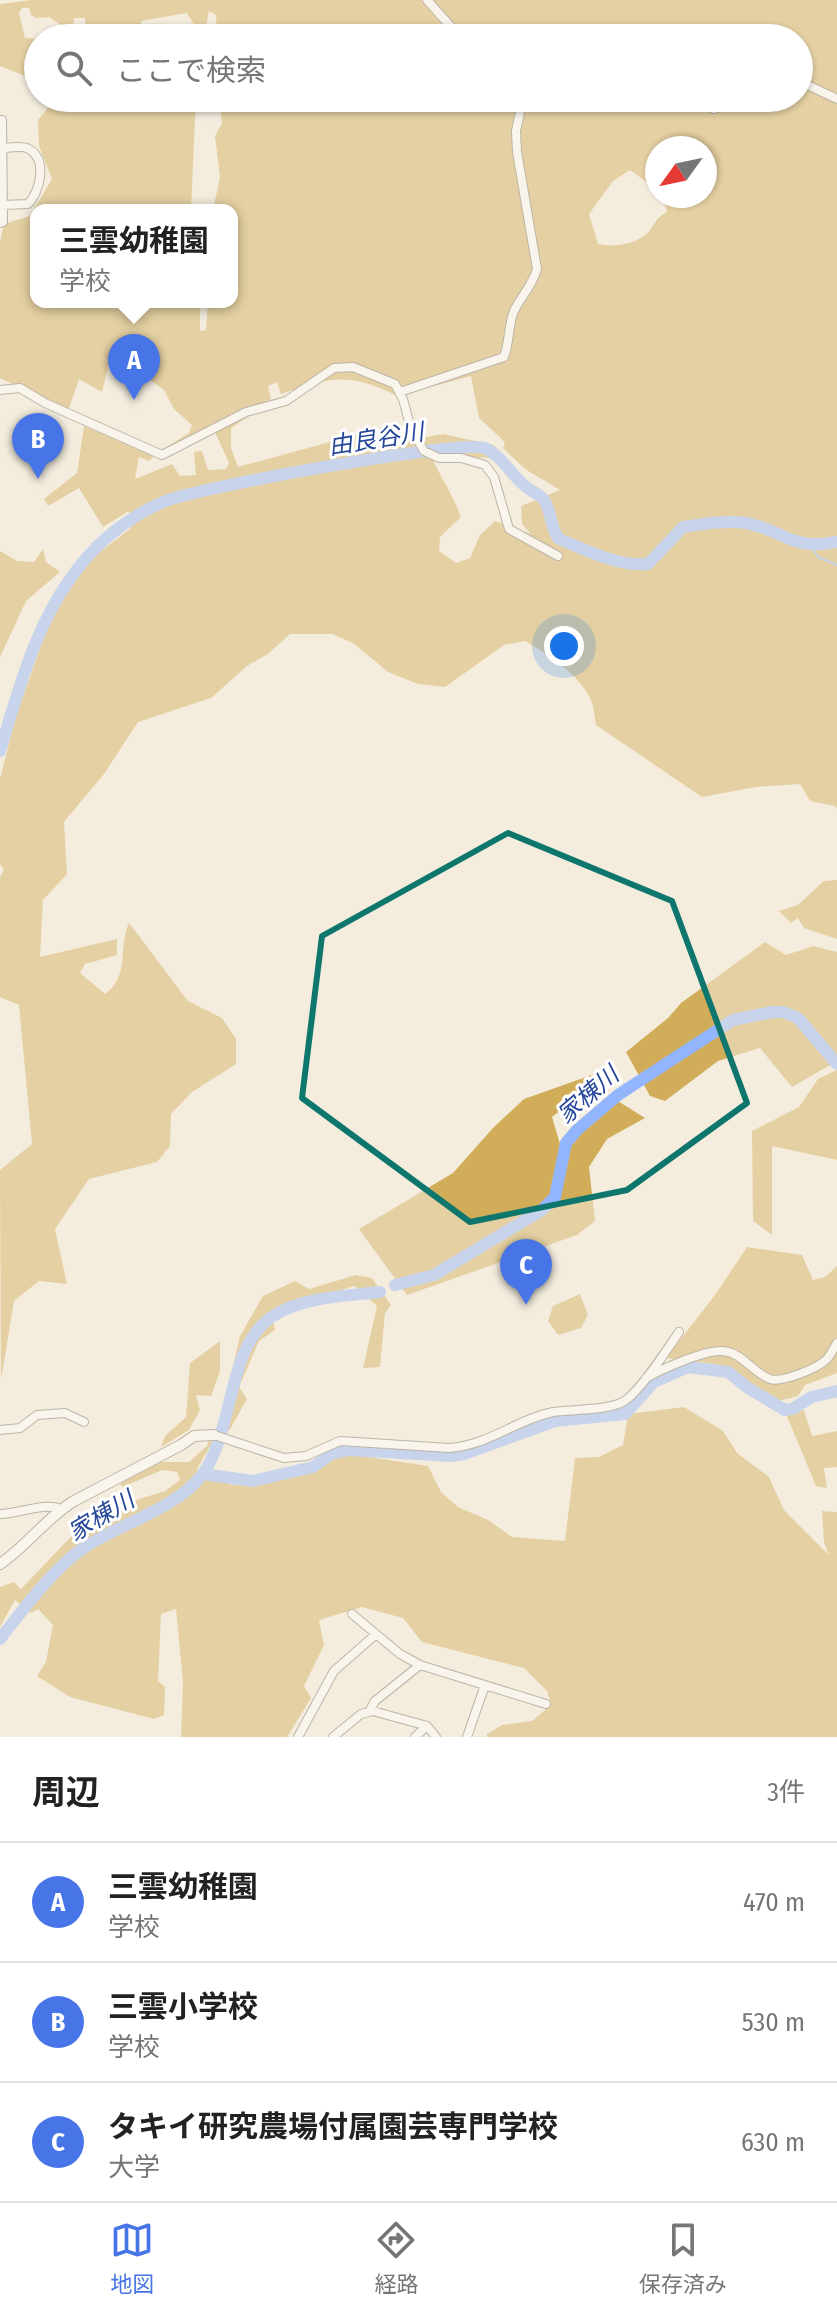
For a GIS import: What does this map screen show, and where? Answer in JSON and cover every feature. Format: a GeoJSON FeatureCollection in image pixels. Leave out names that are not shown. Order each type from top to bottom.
{"type":"FeatureCollection","features":[{"type":"Feature","properties":{"kind":"street"},"geometry":{"type":"LineString","coordinates":[[427,0],[448,24]]}},
{"type":"Feature","properties":{"kind":"street"},"geometry":{"type":"LineString","coordinates":[[813,88],[837,99]]}},
{"type":"Feature","properties":{"kind":"street"},"geometry":{"type":"LineString","coordinates":[[400,392],[504,357],[510,343],[515,308],[535,279],[537,269],[517,152],[516,131],[520,112]]}},
{"type":"Feature","properties":{"kind":"street"},"geometry":{"type":"LineString","coordinates":[[0,120],[3,205],[3,222],[0,223]]}},
{"type":"Feature","properties":{"kind":"street"},"geometry":{"type":"LineString","coordinates":[[2,148],[26,147],[35,154],[40,169],[39,188],[31,201],[24,205],[3,205]]}},
{"type":"Feature","properties":{"kind":"street"},"geometry":{"type":"LineString","coordinates":[[0,390],[20,388],[45,403],[162,455],[246,412],[286,401],[334,368],[353,367],[395,384],[411,429],[424,451],[439,458],[461,458],[485,465],[494,477],[509,529],[558,556]]}},
{"type":"Feature","properties":{"kind":"street"},"geometry":{"type":"LineString","coordinates":[[0,1564],[35,1536],[61,1509],[194,1436],[219,1436],[284,1458],[306,1456],[340,1441],[465,1447],[543,1415],[621,1403],[679,1332]]}},
{"type":"Feature","properties":{"kind":"street"},"geometry":{"type":"LineString","coordinates":[[642,1381],[703,1355],[722,1351],[737,1356],[766,1377],[776,1380],[814,1368],[829,1358],[837,1343]]}},
{"type":"Feature","properties":{"kind":"street"},"geometry":{"type":"LineString","coordinates":[[0,1430],[20,1428],[37,1415],[65,1413],[84,1422]]}},
{"type":"Feature","properties":{"kind":"street"},"geometry":{"type":"LineString","coordinates":[[0,1514],[52,1506],[61,1509]]}},
{"type":"Feature","properties":{"kind":"street"},"geometry":{"type":"LineString","coordinates":[[352,1614],[375,1635],[420,1665],[546,1704]]}},
{"type":"Feature","properties":{"kind":"street"},"geometry":{"type":"LineString","coordinates":[[298,1737],[334,1671],[375,1635]]}},
{"type":"Feature","properties":{"kind":"street"},"geometry":{"type":"LineString","coordinates":[[369,1712],[375,1701],[420,1665]]}},
{"type":"Feature","properties":{"kind":"street"},"geometry":{"type":"LineString","coordinates":[[467,1737],[485,1685]]}},
{"type":"Feature","properties":{"kind":"street"},"geometry":{"type":"LineString","coordinates":[[333,1737],[361,1714],[369,1712],[427,1726],[436,1737]]}},
{"type":"Feature","properties":{"kind":"street"},"geometry":{"type":"LineString","coordinates":[[415,1737],[427,1726]]}},
{"type":"Feature","properties":{"kind":"highlighted area"},"geometry":{"type":"Polygon","coordinates":[[[508,833],[672,901],[747,1103],[627,1190],[470,1222],[302,1098],[322,936],[508,833]]]}},
{"type":"Feature","properties":{"kind":"shaded area"},"geometry":{"type":"Polygon","coordinates":[[[31,0],[837,0],[837,809],[810,801],[800,784],[756,787],[702,797],[596,725],[591,700],[579,682],[553,659],[525,641],[504,645],[445,687],[418,684],[388,672],[353,643],[332,634],[290,634],[211,698],[138,722],[104,774],[64,822],[67,874],[43,900],[40,957],[117,939],[117,955],[85,964],[80,973],[105,994],[118,979],[129,923],[188,1001],[222,1018],[236,1039],[236,1064],[192,1092],[171,1114],[170,1146],[157,1162],[89,1179],[55,1229],[67,1284],[39,1281],[14,1301],[1,1380],[0,1170],[32,1144],[19,1005],[0,997],[0,877],[4,870],[0,864],[0,779],[16,716],[56,603],[96,555],[131,528],[129,511],[103,527],[79,488],[48,506],[44,499],[77,473],[84,426],[154,456],[149,461],[139,457],[135,479],[172,464],[180,476],[196,475],[194,452],[202,451],[208,470],[226,469],[229,463],[215,432],[260,409],[231,428],[231,448],[238,467],[377,429],[361,449],[443,434],[494,445],[501,454],[493,458],[431,456],[461,517],[440,537],[439,551],[456,563],[470,558],[480,535],[495,521],[531,534],[522,524],[521,506],[560,490],[525,469],[503,448],[505,442],[479,418],[471,376],[397,396],[353,380],[327,381],[281,394],[277,382],[268,386],[271,399],[161,454],[162,450],[189,433],[192,425],[174,409],[164,390],[124,361],[115,339],[102,392],[79,379],[68,411],[0,378],[0,242],[4,224],[30,216],[30,308],[200,308],[200,331],[206,330],[208,308],[238,308],[238,204],[214,204],[220,177],[215,136],[222,123],[221,112],[813,112],[813,24],[216,24],[216,15],[209,11],[206,24],[194,24],[187,13],[141,21],[141,24],[85,24],[85,18],[74,18],[73,24],[60,24],[49,17],[36,18],[29,8],[22,8],[19,13],[24,34],[24,75],[0,66],[0,4],[31,0]]]}},
{"type":"Feature","properties":{"kind":"shaded area"},"geometry":{"type":"Polygon","coordinates":[[[45,112],[195,112],[191,204],[37,204],[52,179],[39,146],[38,120],[45,112]]]}},
{"type":"Feature","properties":{"kind":"shaded area"},"geometry":{"type":"Polygon","coordinates":[[[43,549],[46,562],[60,572],[26,601],[0,657],[0,551],[17,561],[34,562],[43,549]]]}},
{"type":"Feature","properties":{"kind":"shaded area"},"geometry":{"type":"Polygon","coordinates":[[[837,880],[837,939],[804,928],[798,918],[791,923],[779,911],[798,905],[824,881],[837,880]]]}},
{"type":"Feature","properties":{"kind":"shaded area"},"geometry":{"type":"Polygon","coordinates":[[[765,942],[786,955],[813,946],[837,952],[837,1061],[792,1087],[760,1048],[718,1061],[665,1101],[650,1096],[626,1052],[668,1018],[681,1003],[765,942]]]}},
{"type":"Feature","properties":{"kind":"shaded area"},"geometry":{"type":"Polygon","coordinates":[[[837,1070],[837,1160],[772,1146],[772,1235],[753,1221],[752,1131],[799,1107],[818,1079],[837,1070]]]}},
{"type":"Feature","properties":{"kind":"shaded area"},"geometry":{"type":"Polygon","coordinates":[[[603,1071],[609,1084],[574,1113],[561,1110],[552,1117],[563,1154],[586,1124],[613,1098],[645,1118],[607,1139],[589,1167],[595,1221],[577,1235],[407,1295],[359,1229],[453,1173],[524,1099],[603,1071]]]}},
{"type":"Feature","properties":{"kind":"shaded area"},"geometry":{"type":"Polygon","coordinates":[[[747,1247],[802,1255],[813,1280],[825,1277],[837,1266],[837,1373],[805,1385],[798,1396],[771,1403],[714,1364],[666,1358],[715,1295],[747,1247]]]}},
{"type":"Feature","properties":{"kind":"shaded area"},"geometry":{"type":"Polygon","coordinates":[[[356,1275],[372,1278],[391,1305],[385,1313],[380,1367],[363,1368],[377,1306],[355,1286],[271,1310],[275,1330],[259,1341],[239,1387],[247,1399],[229,1431],[219,1426],[240,1336],[263,1296],[295,1281],[309,1289],[356,1275]]]}},
{"type":"Feature","properties":{"kind":"shaded area"},"geometry":{"type":"Polygon","coordinates":[[[580,1294],[588,1315],[581,1328],[558,1335],[548,1321],[553,1306],[580,1294]]]}},
{"type":"Feature","properties":{"kind":"shaded area"},"geometry":{"type":"Polygon","coordinates":[[[220,1341],[220,1371],[211,1396],[196,1395],[200,1410],[189,1430],[161,1447],[165,1436],[186,1417],[190,1363],[220,1341]]]}},
{"type":"Feature","properties":{"kind":"shaded area"},"geometry":{"type":"Polygon","coordinates":[[[684,1407],[723,1431],[737,1453],[769,1477],[784,1510],[829,1555],[824,1542],[822,1511],[837,1512],[837,1737],[487,1737],[502,1725],[532,1721],[551,1705],[547,1691],[524,1668],[422,1642],[403,1618],[362,1607],[319,1620],[324,1645],[304,1686],[311,1698],[287,1737],[181,1737],[183,1682],[176,1609],[161,1614],[158,1681],[165,1687],[164,1715],[154,1719],[70,1697],[37,1676],[46,1662],[53,1625],[38,1609],[31,1613],[15,1600],[0,1627],[0,1587],[14,1582],[21,1589],[87,1520],[101,1511],[165,1491],[180,1480],[177,1472],[162,1470],[123,1487],[120,1484],[157,1462],[189,1462],[207,1446],[210,1437],[212,1443],[197,1469],[202,1473],[218,1470],[231,1485],[254,1483],[343,1453],[428,1466],[441,1492],[458,1507],[488,1520],[512,1537],[565,1541],[575,1458],[599,1457],[623,1445],[628,1414],[684,1407]]]}},
{"type":"Feature","properties":{"kind":"shaded area"},"geometry":{"type":"Polygon","coordinates":[[[804,1410],[812,1436],[837,1431],[837,1467],[824,1468],[827,1488],[816,1486],[786,1414],[804,1410]]]}},
{"type":"Feature","properties":{"kind":"waterway","name":"由良谷川"},"geometry":{"type":"LineString","coordinates":[[0,751],[34,647],[72,576],[90,554],[124,524],[163,502],[185,495],[382,457],[466,447],[485,448],[544,500],[559,539],[625,563],[648,564],[683,527],[714,523],[746,523],[808,544],[837,542]]}},
{"type":"Feature","properties":{"kind":"waterway"},"geometry":{"type":"LineString","coordinates":[[810,545],[818,557],[837,565]]}},
{"type":"Feature","properties":{"kind":"waterway","name":"家棟川"},"geometry":{"type":"LineString","coordinates":[[395,1285],[434,1275],[542,1210],[555,1197],[566,1143],[577,1130],[618,1095],[733,1020],[772,1012],[783,1012],[798,1018],[837,1064]]}},
{"type":"Feature","properties":{"kind":"waterway","name":"家棟川"},"geometry":{"type":"LineString","coordinates":[[0,1639],[38,1591],[71,1557],[96,1540],[177,1498],[202,1475],[213,1457],[247,1347],[258,1330],[273,1316],[297,1305],[325,1298],[380,1292]]}},
{"type":"Feature","properties":{"kind":"waterway"},"geometry":{"type":"LineString","coordinates":[[203,1474],[253,1481],[313,1467],[331,1454],[349,1450],[451,1456],[464,1454],[555,1421],[625,1414],[654,1382],[688,1367],[728,1372],[785,1410],[812,1397],[837,1391]]}},
{"type":"Feature","properties":{"kind":"place","name":"三雲幼稚園"},"geometry":{"type":"Point","coordinates":[134,400]}},
{"type":"Feature","properties":{"kind":"place","name":"三雲小学校"},"geometry":{"type":"Point","coordinates":[38,479]}},
{"type":"Feature","properties":{"kind":"place","name":"タキイ研究農場付属園芸専門学校"},"geometry":{"type":"Point","coordinates":[526,1305]}}]}
